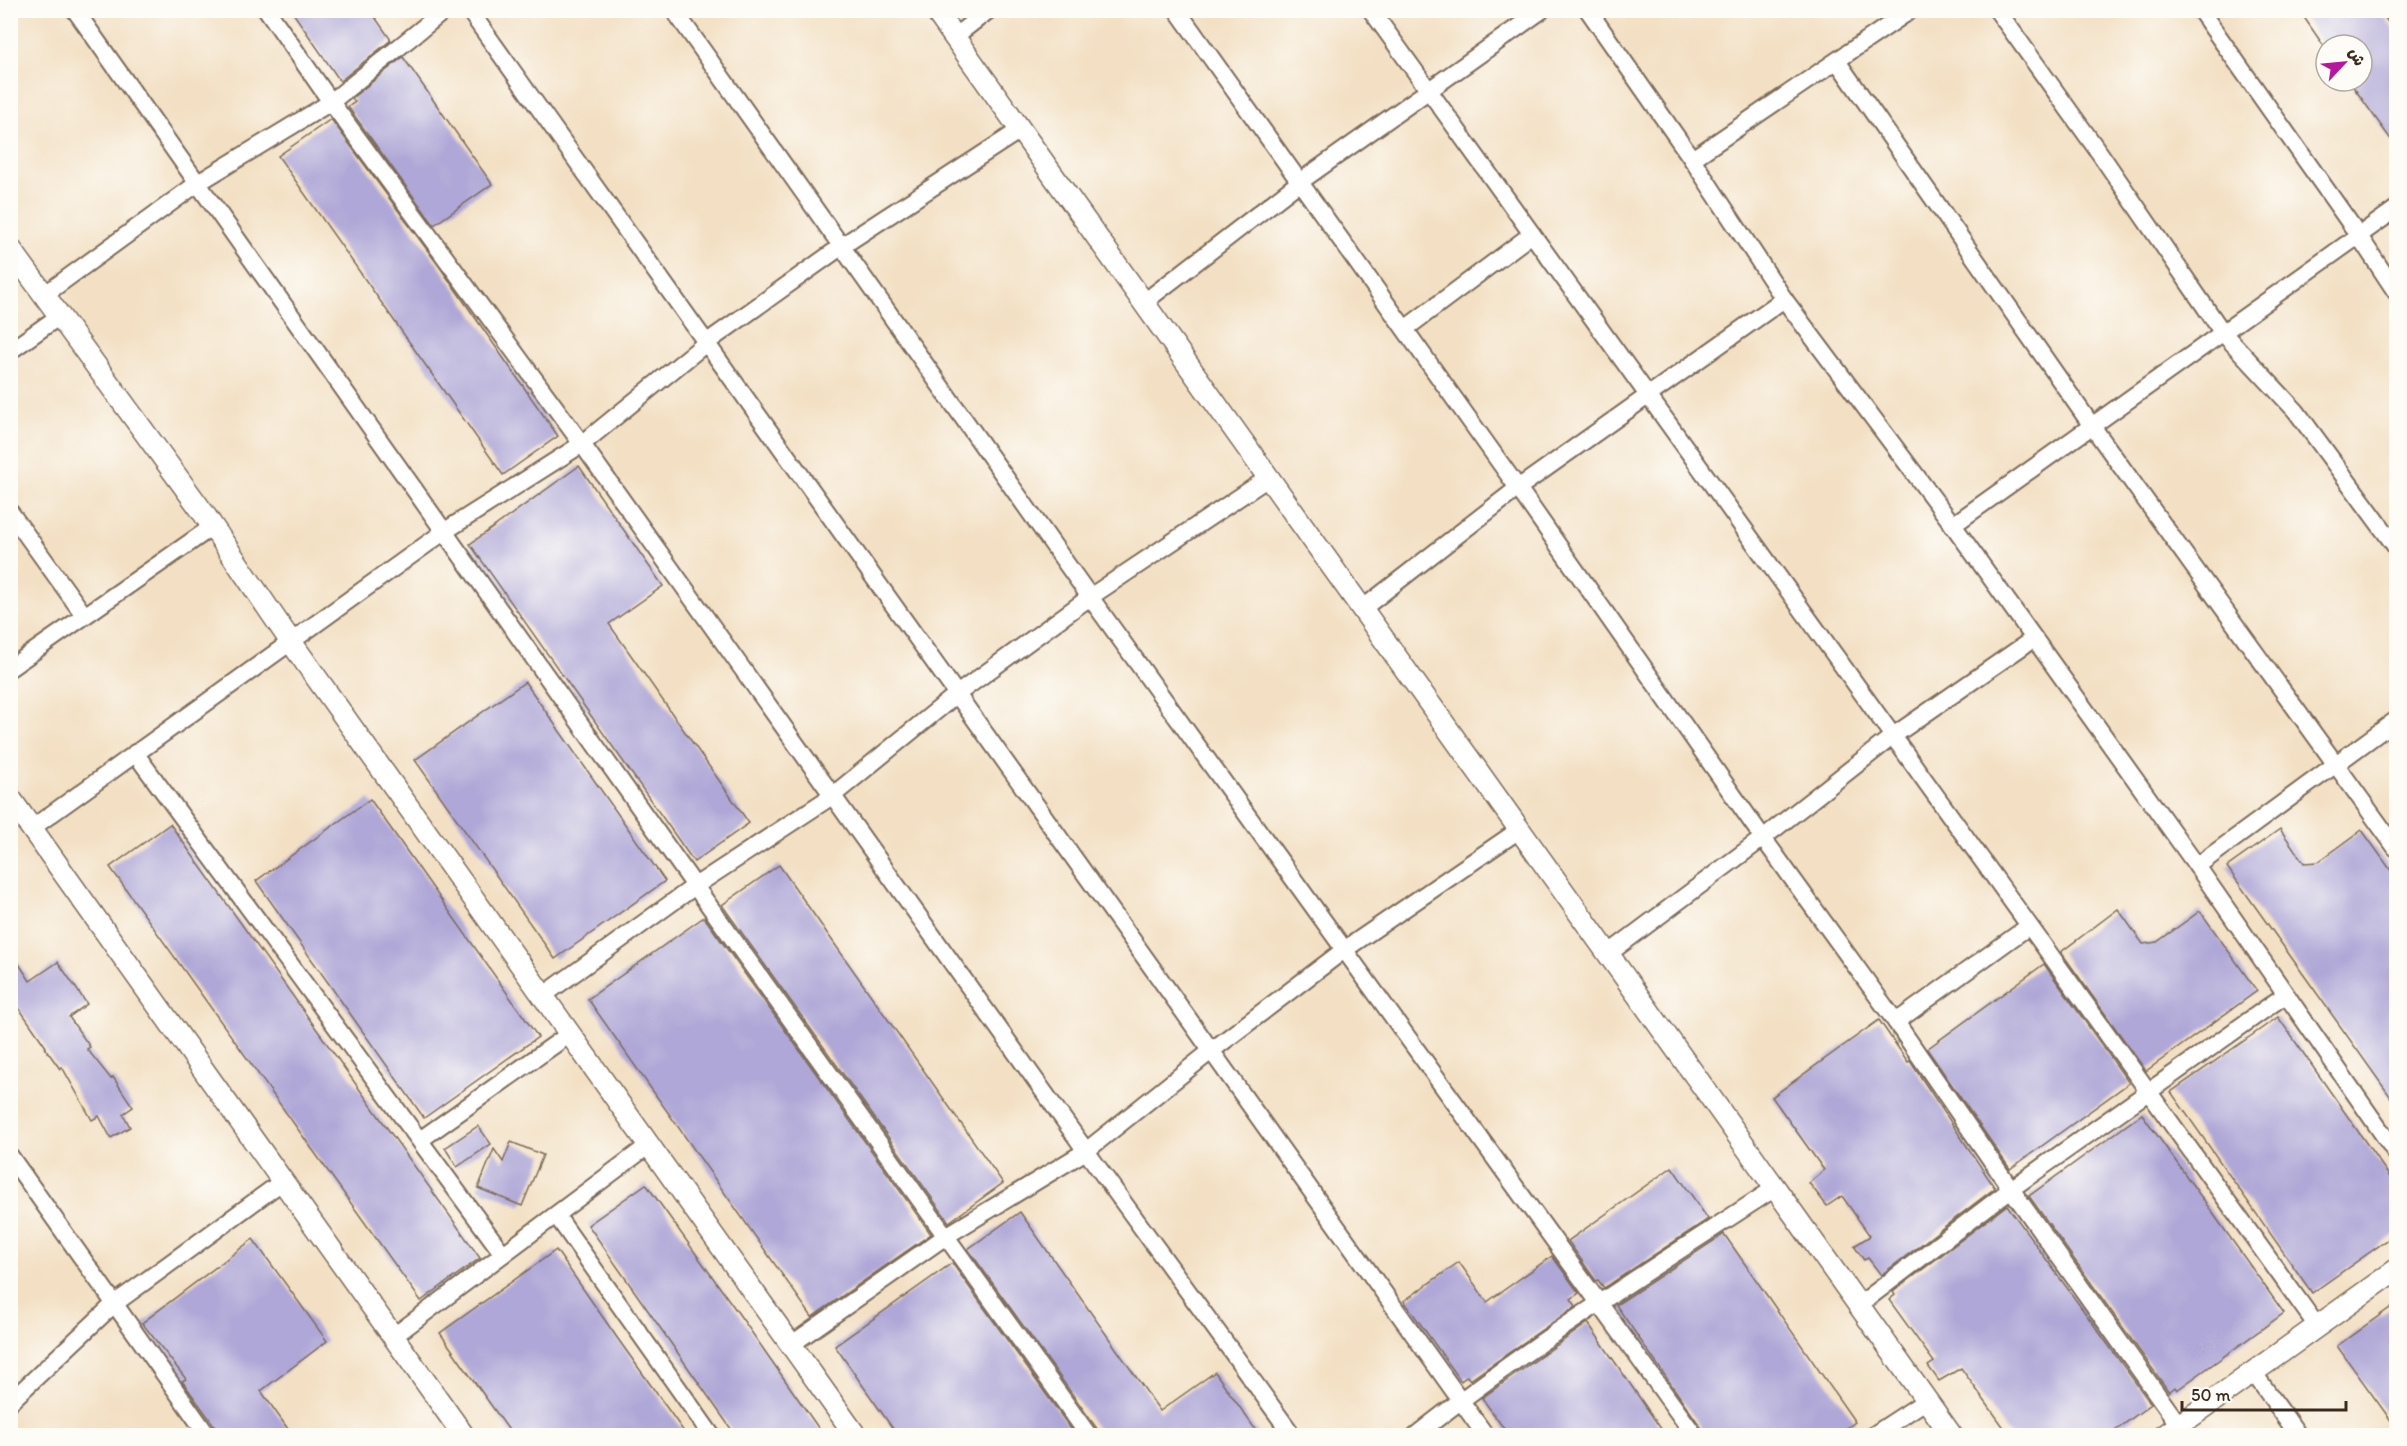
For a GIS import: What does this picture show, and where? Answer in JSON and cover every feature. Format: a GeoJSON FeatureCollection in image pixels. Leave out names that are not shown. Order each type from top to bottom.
{"type":"FeatureCollection","features":[{"type":"Feature","properties":{"kind":"street"},"geometry":{"type":"LineString","coordinates":[[75,10],[695,886],[1089,1436]]}},
{"type":"Feature","properties":{"kind":"street"},"geometry":{"type":"LineString","coordinates":[[267,10],[331,102],[582,444],[1086,1151],[1293,1436]]}},
{"type":"Feature","properties":{"kind":"street"},"geometry":{"type":"LineString","coordinates":[[44,295],[198,183],[331,102],[445,10]]}},
{"type":"Feature","properties":{"kind":"street"},"geometry":{"type":"LineString","coordinates":[[469,10],[1486,1436]]}},
{"type":"Feature","properties":{"kind":"street"},"geometry":{"type":"LineString","coordinates":[[674,10],[1090,597],[1695,1436]]}},
{"type":"Feature","properties":{"kind":"street"},"geometry":{"type":"LineString","coordinates":[[935,10],[1952,1436]]}},
{"type":"Feature","properties":{"kind":"street"},"geometry":{"type":"LineString","coordinates":[[954,37],[989,10]]}},
{"type":"Feature","properties":{"kind":"street"},"geometry":{"type":"LineString","coordinates":[[1177,10],[1301,181],[1763,838],[1896,1022],[2172,1430],[2317,1326],[2394,1279]]}},
{"type":"Feature","properties":{"kind":"street"},"geometry":{"type":"LineString","coordinates":[[1371,10],[2317,1326]]}},
{"type":"Feature","properties":{"kind":"street"},"geometry":{"type":"LineString","coordinates":[[1143,303],[1301,181],[1542,10]]}},
{"type":"Feature","properties":{"kind":"street"},"geometry":{"type":"LineString","coordinates":[[1588,10],[1692,159],[1785,299],[1953,525],[2197,866],[2397,1153]]}},
{"type":"Feature","properties":{"kind":"street"},"geometry":{"type":"LineString","coordinates":[[1692,159],[1911,10]]}},
{"type":"Feature","properties":{"kind":"street"},"geometry":{"type":"LineString","coordinates":[[1997,10],[2101,155],[2223,333],[2296,411],[2397,547]]}},
{"type":"Feature","properties":{"kind":"street"},"geometry":{"type":"LineString","coordinates":[[2200,10],[2397,292]]}},
{"type":"Feature","properties":{"kind":"street"},"geometry":{"type":"LineString","coordinates":[[1837,61],[2092,426],[2397,848]]}},
{"type":"Feature","properties":{"kind":"street"},"geometry":{"type":"LineString","coordinates":[[32,828],[445,531],[582,444],[706,343],[842,246],[1020,130]]}},
{"type":"Feature","properties":{"kind":"street"},"geometry":{"type":"LineString","coordinates":[[1953,525],[2397,209]]}},
{"type":"Feature","properties":{"kind":"street"},"geometry":{"type":"LineString","coordinates":[[1405,329],[1532,234]]}},
{"type":"Feature","properties":{"kind":"street"},"geometry":{"type":"LineString","coordinates":[[10,248],[212,527],[291,642],[856,1436]]}},
{"type":"Feature","properties":{"kind":"street"},"geometry":{"type":"LineString","coordinates":[[1362,609],[1518,488],[1785,299]]}},
{"type":"Feature","properties":{"kind":"street"},"geometry":{"type":"LineString","coordinates":[[10,351],[58,316]]}},
{"type":"Feature","properties":{"kind":"street"},"geometry":{"type":"LineString","coordinates":[[544,995],[695,886],[832,796],[957,694],[1090,597],[1268,478]]}},
{"type":"Feature","properties":{"kind":"street"},"geometry":{"type":"LineString","coordinates":[[10,512],[84,615]]}},
{"type":"Feature","properties":{"kind":"street"},"geometry":{"type":"LineString","coordinates":[[10,668],[212,527]]}},
{"type":"Feature","properties":{"kind":"street"},"geometry":{"type":"LineString","coordinates":[[1608,954],[1763,838],[1893,736],[2033,639]]}},
{"type":"Feature","properties":{"kind":"street"},"geometry":{"type":"LineString","coordinates":[[2197,866],[2397,720]]}},
{"type":"Feature","properties":{"kind":"street"},"geometry":{"type":"LineString","coordinates":[[135,753],[502,1254]]}},
{"type":"Feature","properties":{"kind":"street"},"geometry":{"type":"LineString","coordinates":[[10,798],[464,1436]]}},
{"type":"Feature","properties":{"kind":"street"},"geometry":{"type":"LineString","coordinates":[[792,1344],[946,1236],[1086,1151],[1211,1051],[1344,950],[1520,830]]}},
{"type":"Feature","properties":{"kind":"street"},"geometry":{"type":"LineString","coordinates":[[1896,1022],[2029,926]]}},
{"type":"Feature","properties":{"kind":"street"},"geometry":{"type":"LineString","coordinates":[[1859,1305],[2011,1189],[2285,995]]}},
{"type":"Feature","properties":{"kind":"street"},"geometry":{"type":"LineString","coordinates":[[420,1140],[571,1033]]}},
{"type":"Feature","properties":{"kind":"street"},"geometry":{"type":"LineString","coordinates":[[394,1336],[649,1145]]}},
{"type":"Feature","properties":{"kind":"street"},"geometry":{"type":"LineString","coordinates":[[10,1156],[208,1436]]}},
{"type":"Feature","properties":{"kind":"street"},"geometry":{"type":"LineString","coordinates":[[10,1402],[114,1304],[284,1181]]}},
{"type":"Feature","properties":{"kind":"street"},"geometry":{"type":"LineString","coordinates":[[1415,1436],[1460,1400],[1598,1303],[1775,1188]]}},
{"type":"Feature","properties":{"kind":"street"},"geometry":{"type":"LineString","coordinates":[[556,1215],[712,1436]]}},
{"type":"Feature","properties":{"kind":"street"},"geometry":{"type":"LineString","coordinates":[[2253,1372],[2299,1436]]}},
{"type":"Feature","properties":{"kind":"street"},"geometry":{"type":"LineString","coordinates":[[1872,1436],[1927,1400]]}},
{"type":"Feature","properties":{"kind":"building"},"geometry":{"type":"Polygon","coordinates":[[[291,10],[370,10],[391,40],[340,81],[291,10]]]}},
{"type":"Feature","properties":{"kind":"building"},"geometry":{"type":"Polygon","coordinates":[[[2299,10],[2379,10],[2397,34],[2397,148],[2358,93],[2374,93],[2374,33],[2315,33],[2299,10]]]}},
{"type":"Feature","properties":{"kind":"building"},"geometry":{"type":"Polygon","coordinates":[[[403,57],[492,184],[434,225],[348,107],[355,102],[352,98],[403,57]]]}},
{"type":"Feature","properties":{"kind":"building"},"geometry":{"type":"Polygon","coordinates":[[[331,119],[439,266],[558,436],[503,475],[278,156],[331,119]]]}},
{"type":"Feature","properties":{"kind":"building"},"geometry":{"type":"Polygon","coordinates":[[[579,466],[663,586],[609,624],[749,823],[694,862],[470,544],[579,466]]]}},
{"type":"Feature","properties":{"kind":"building"},"geometry":{"type":"Polygon","coordinates":[[[525,682],[665,881],[555,959],[415,760],[525,682]]]}},
{"type":"Feature","properties":{"kind":"building"},"geometry":{"type":"Polygon","coordinates":[[[370,799],[538,1037],[424,1118],[256,881],[370,799]]]}},
{"type":"Feature","properties":{"kind":"building"},"geometry":{"type":"Polygon","coordinates":[[[170,824],[480,1258],[421,1301],[110,867],[170,824]]]}},
{"type":"Feature","properties":{"kind":"building"},"geometry":{"type":"Polygon","coordinates":[[[2280,829],[2304,863],[2318,862],[2362,830],[2397,879],[2397,1106],[2227,867],[2280,829]]]}},
{"type":"Feature","properties":{"kind":"building"},"geometry":{"type":"Polygon","coordinates":[[[779,865],[1003,1183],[949,1222],[722,905],[779,865]]]}},
{"type":"Feature","properties":{"kind":"building"},"geometry":{"type":"Polygon","coordinates":[[[2118,909],[2143,944],[2157,942],[2200,911],[2257,991],[2146,1071],[2061,952],[2118,909]]]}},
{"type":"Feature","properties":{"kind":"building"},"geometry":{"type":"Polygon","coordinates":[[[704,917],[931,1234],[812,1317],[588,999],[704,917]]]}},
{"type":"Feature","properties":{"kind":"building"},"geometry":{"type":"Polygon","coordinates":[[[10,950],[30,981],[58,962],[87,1004],[69,1017],[90,1047],[87,1049],[111,1079],[113,1077],[133,1107],[123,1114],[130,1127],[111,1138],[99,1116],[92,1120],[62,1067],[60,1069],[10,995],[10,950]]]}},
{"type":"Feature","properties":{"kind":"building"},"geometry":{"type":"Polygon","coordinates":[[[2044,964],[2129,1083],[2010,1169],[1927,1049],[2044,964]]]}},
{"type":"Feature","properties":{"kind":"building"},"geometry":{"type":"Polygon","coordinates":[[[2278,1017],[2397,1187],[2397,1233],[2312,1293],[2171,1092],[2278,1017]]]}},
{"type":"Feature","properties":{"kind":"building"},"geometry":{"type":"Polygon","coordinates":[[[1879,1020],[1908,1062],[1910,1061],[1995,1188],[1881,1275],[1868,1258],[1864,1260],[1854,1246],[1870,1236],[1842,1196],[1827,1206],[1809,1183],[1824,1170],[1772,1097],[1879,1020]]]}},
{"type":"Feature","properties":{"kind":"building"},"geometry":{"type":"Polygon","coordinates":[[[2142,1114],[2284,1313],[2177,1390],[2175,1387],[2169,1392],[2029,1196],[2142,1114]]]}},
{"type":"Feature","properties":{"kind":"building"},"geometry":{"type":"Polygon","coordinates":[[[478,1126],[491,1144],[457,1167],[445,1148],[478,1126]]]}},
{"type":"Feature","properties":{"kind":"building"},"geometry":{"type":"Polygon","coordinates":[[[511,1142],[543,1155],[522,1206],[478,1188],[494,1149],[503,1162],[511,1142]]]}},
{"type":"Feature","properties":{"kind":"building"},"geometry":{"type":"Polygon","coordinates":[[[1672,1167],[1708,1219],[1604,1288],[1598,1280],[1596,1281],[1568,1241],[1672,1167]]]}},
{"type":"Feature","properties":{"kind":"building"},"geometry":{"type":"Polygon","coordinates":[[[646,1184],[824,1436],[736,1436],[588,1225],[646,1184]]]}},
{"type":"Feature","properties":{"kind":"building"},"geometry":{"type":"Polygon","coordinates":[[[2007,1205],[2151,1404],[2108,1436],[2010,1436],[1961,1368],[1939,1381],[1928,1366],[1934,1362],[1889,1300],[1895,1295],[1893,1292],[2007,1205]]]}},
{"type":"Feature","properties":{"kind":"building"},"geometry":{"type":"Polygon","coordinates":[[[1020,1212],[1160,1411],[1215,1372],[1260,1436],[1099,1436],[1098,1430],[968,1249],[1020,1212]]]}},
{"type":"Feature","properties":{"kind":"building"},"geometry":{"type":"Polygon","coordinates":[[[1724,1234],[1855,1422],[1836,1436],[1707,1436],[1616,1305],[1724,1234]]]}},
{"type":"Feature","properties":{"kind":"building"},"geometry":{"type":"Polygon","coordinates":[[[253,1239],[327,1341],[261,1391],[293,1436],[222,1436],[182,1381],[186,1379],[142,1323],[253,1239]]]}},
{"type":"Feature","properties":{"kind":"building"},"geometry":{"type":"Polygon","coordinates":[[[556,1250],[687,1436],[513,1436],[440,1333],[556,1250]]]}},
{"type":"Feature","properties":{"kind":"building"},"geometry":{"type":"Polygon","coordinates":[[[1552,1256],[1579,1293],[1571,1299],[1576,1306],[1470,1380],[1467,1376],[1461,1381],[1404,1301],[1459,1262],[1487,1302],[1552,1256]]]}},
{"type":"Feature","properties":{"kind":"building"},"geometry":{"type":"Polygon","coordinates":[[[952,1263],[1076,1436],[898,1436],[835,1346],[952,1263]]]}},
{"type":"Feature","properties":{"kind":"building"},"geometry":{"type":"Polygon","coordinates":[[[2397,1303],[2397,1429],[2337,1346],[2397,1303]]]}},
{"type":"Feature","properties":{"kind":"building"},"geometry":{"type":"Polygon","coordinates":[[[1588,1323],[1666,1436],[1509,1436],[1482,1398],[1588,1323]]]}}]}
